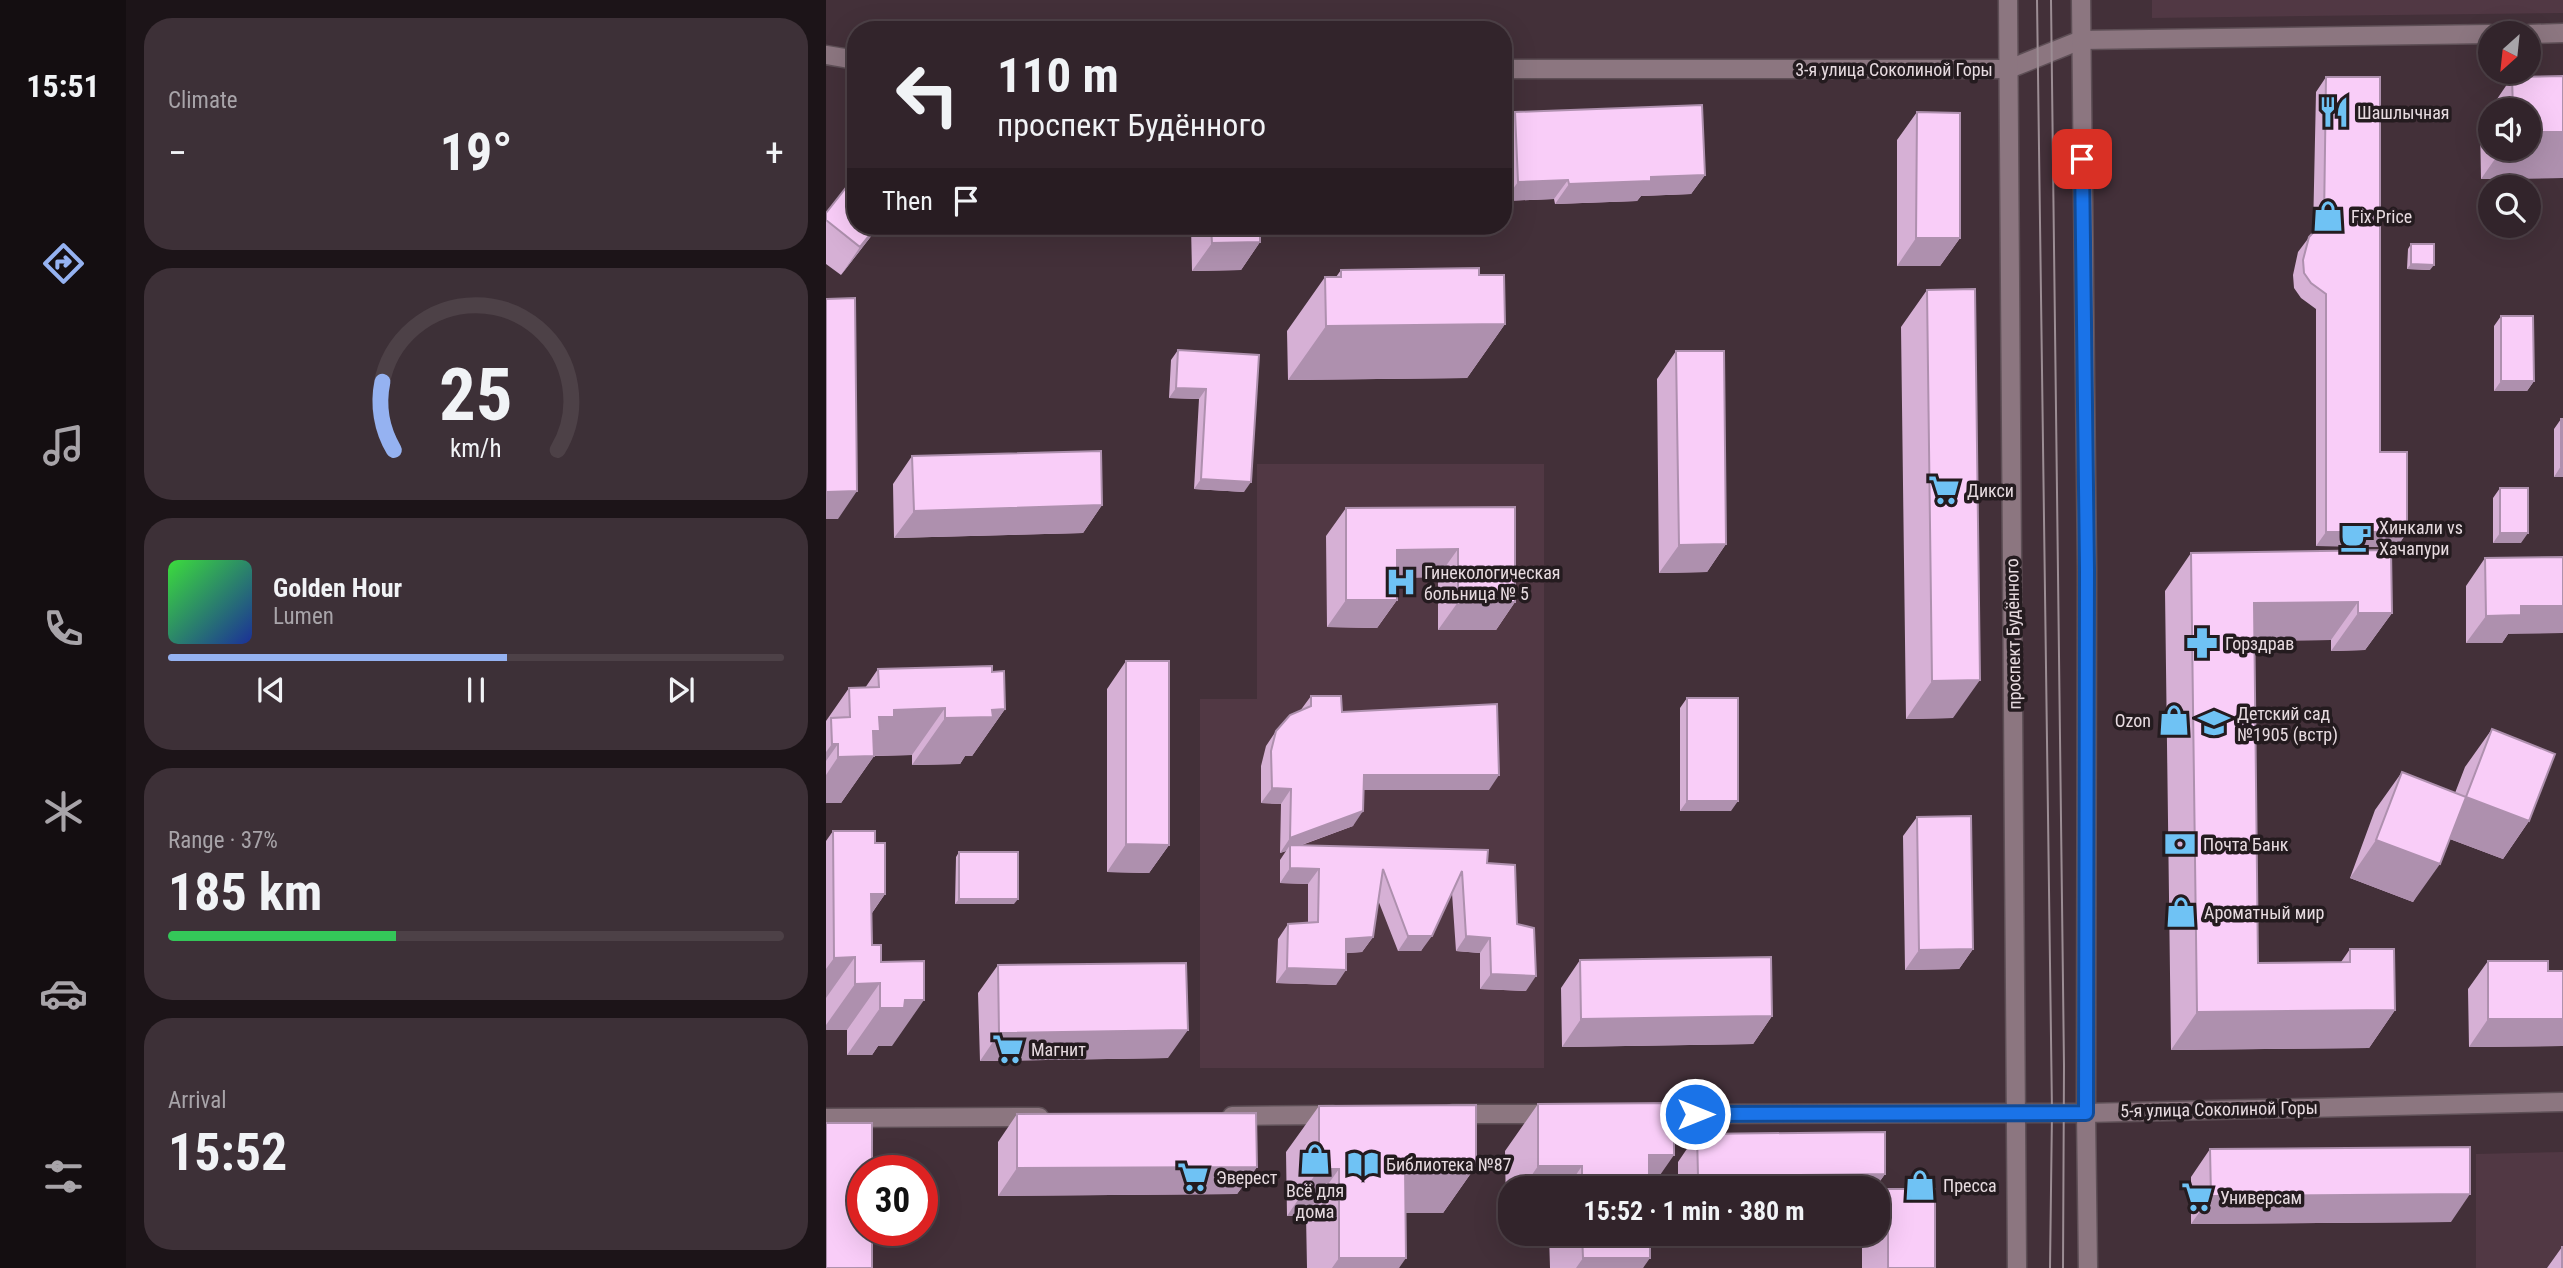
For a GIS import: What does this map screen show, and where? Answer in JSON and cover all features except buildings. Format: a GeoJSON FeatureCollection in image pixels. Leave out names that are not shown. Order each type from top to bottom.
{"type":"FeatureCollection","features":[{"type":"Feature","properties":{"kind":"main road","name":"проспект Будённого"},"geometry":{"type":"LineString","coordinates":[[2008,0],[2017,1268]]}},
{"type":"Feature","properties":{"kind":"main road"},"geometry":{"type":"LineString","coordinates":[[2081,0],[2087,569],[2088,1268]]}},
{"type":"Feature","properties":{"kind":"main road"},"geometry":{"type":"LineString","coordinates":[[2541,34],[2563,33]]}},
{"type":"Feature","properties":{"kind":"main road","name":"3-я улица Соколиной Горы"},"geometry":{"type":"LineString","coordinates":[[1512,69],[2009,69],[2081,40],[2478,34]]}},
{"type":"Feature","properties":{"kind":"main road"},"geometry":{"type":"LineString","coordinates":[[826,55],[847,58]]}},
{"type":"Feature","properties":{"kind":"main road","name":"5-я улица Соколиной Горы"},"geometry":{"type":"LineString","coordinates":[[1635,1114],[2086,1113],[2563,1102]]}},
{"type":"Feature","properties":{"kind":"main road"},"geometry":{"type":"LineString","coordinates":[[1441,1114],[1566,1114]]}},
{"type":"Feature","properties":{"kind":"main road"},"geometry":{"type":"LineString","coordinates":[[1220,1116],[1347,1115]]}},
{"type":"Feature","properties":{"kind":"main road"},"geometry":{"type":"LineString","coordinates":[[826,1118],[1061,1116]]}},
{"type":"Feature","properties":{"kind":"shaded area"},"geometry":{"type":"Polygon","coordinates":[[[2152,0],[2563,0],[2563,13],[2152,18],[2152,0]]]}},
{"type":"Feature","properties":{"kind":"shaded area"},"geometry":{"type":"Polygon","coordinates":[[[1257,464],[1544,464],[1544,1068],[1200,1068],[1200,699],[1257,699],[1257,464]]]}},
{"type":"Feature","properties":{"kind":"shaded area"},"geometry":{"type":"Polygon","coordinates":[[[2563,1152],[2563,1268],[2476,1268],[2476,1154],[2563,1152]]]}},
{"type":"Feature","properties":{"kind":"tram line"},"geometry":{"type":"LineString","coordinates":[[2037,0],[2052,1112],[2050,1268]]}},
{"type":"Feature","properties":{"kind":"tram line"},"geometry":{"type":"LineString","coordinates":[[2051,0],[2064,1066],[2063,1268]]}},
{"type":"Feature","properties":{"kind":"place","name":"Шашлычная"},"geometry":{"type":"Point","coordinates":[2334,112]}},
{"type":"Feature","properties":{"kind":"place","name":"Fix Price"},"geometry":{"type":"Point","coordinates":[2328,216]}},
{"type":"Feature","properties":{"kind":"place","name":"Дикси"},"geometry":{"type":"Point","coordinates":[1944,490]}},
{"type":"Feature","properties":{"kind":"place","name":"Хинкали vs Хачапури"},"geometry":{"type":"Point","coordinates":[2356,537]}},
{"type":"Feature","properties":{"kind":"place","name":"Гинекологическая больница № 5"},"geometry":{"type":"Point","coordinates":[1401,582]}},
{"type":"Feature","properties":{"kind":"place","name":"Горздрав"},"geometry":{"type":"Point","coordinates":[2202,643]}},
{"type":"Feature","properties":{"kind":"place","name":"Ozon"},"geometry":{"type":"Point","coordinates":[2174,720]}},
{"type":"Feature","properties":{"kind":"place","name":"Детский сад №1905 (встр)"},"geometry":{"type":"Point","coordinates":[2214,723]}},
{"type":"Feature","properties":{"kind":"place","name":"Почта Банк"},"geometry":{"type":"Point","coordinates":[2180,844]}},
{"type":"Feature","properties":{"kind":"place","name":"Ароматный мир"},"geometry":{"type":"Point","coordinates":[2181,912]}},
{"type":"Feature","properties":{"kind":"place","name":"Магнит"},"geometry":{"type":"Point","coordinates":[1008,1049]}},
{"type":"Feature","properties":{"kind":"place","name":"Всё для дома"},"geometry":{"type":"Point","coordinates":[1315,1159]}},
{"type":"Feature","properties":{"kind":"place","name":"Библиотека №87"},"geometry":{"type":"Point","coordinates":[1363,1164]}},
{"type":"Feature","properties":{"kind":"place","name":"Эверест"},"geometry":{"type":"Point","coordinates":[1193,1177]}},
{"type":"Feature","properties":{"kind":"place","name":"Пресса"},"geometry":{"type":"Point","coordinates":[1920,1185]}},
{"type":"Feature","properties":{"kind":"place","name":"Универсам"},"geometry":{"type":"Point","coordinates":[2197,1197]}},
{"type":"Feature","properties":{"kind":"route"},"geometry":{"type":"LineString","coordinates":[[1695,1114],[2086,1113],[2087,569],[2082,159]]}}]}
